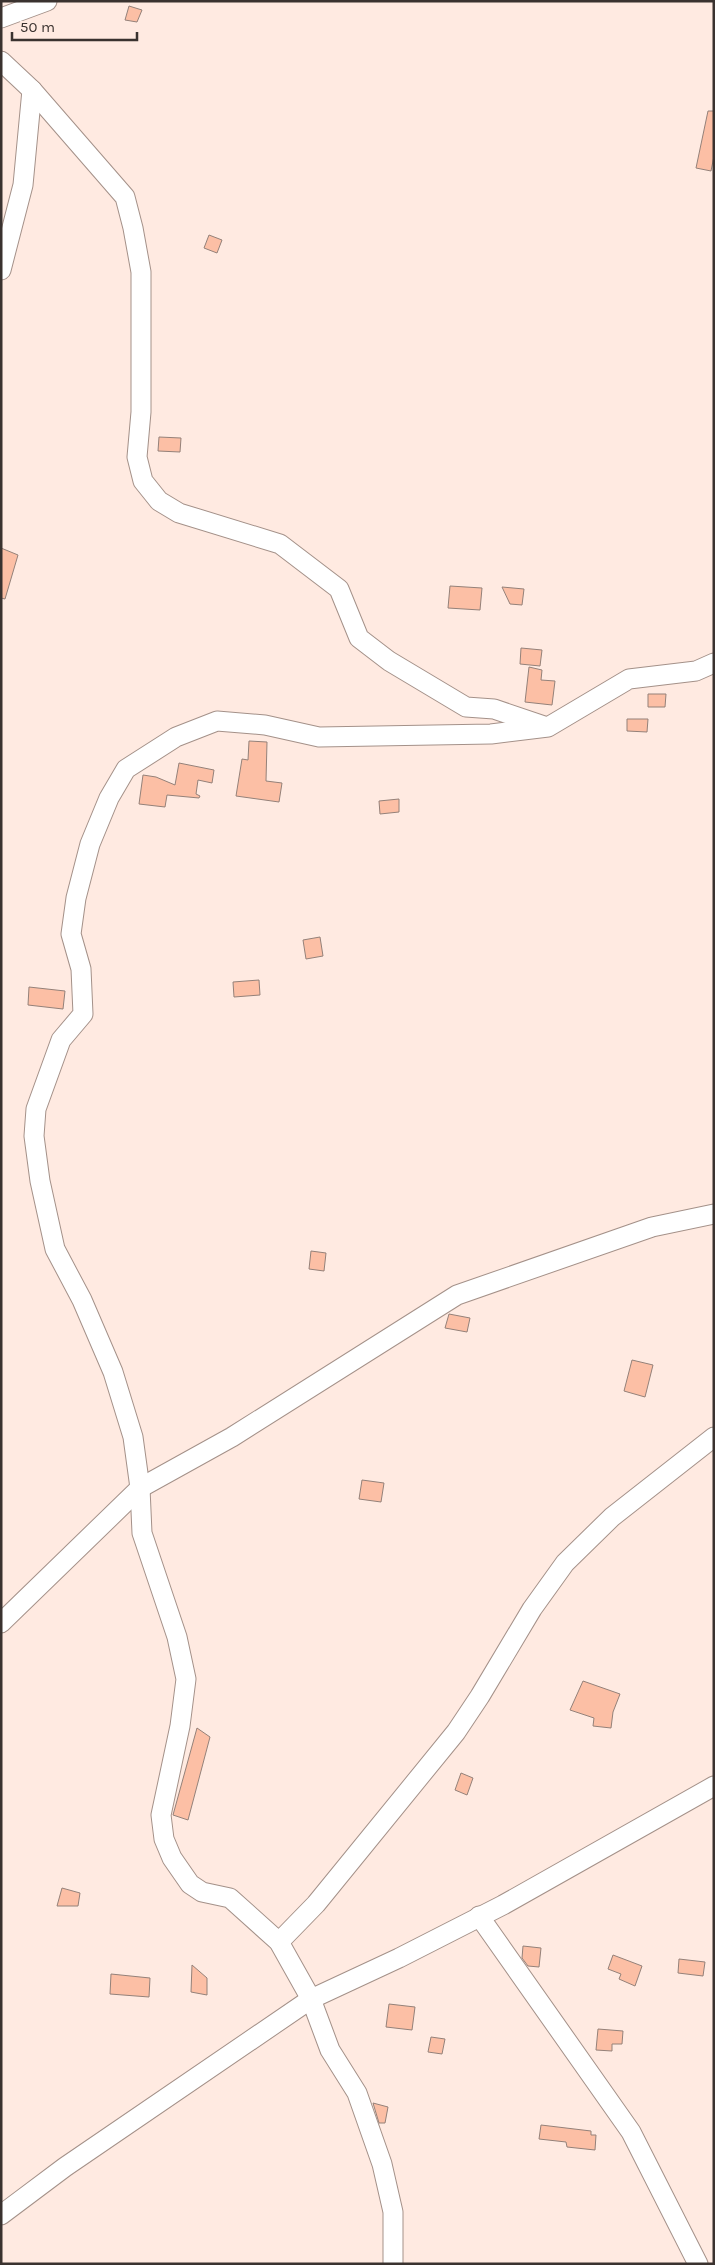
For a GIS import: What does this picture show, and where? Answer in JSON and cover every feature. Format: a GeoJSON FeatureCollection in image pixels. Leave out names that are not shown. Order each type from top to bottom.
{"type":"FeatureCollection","features":[{"type":"Feature","properties":{"kind":"street"},"geometry":{"type":"LineString","coordinates":[[1,18],[47,1]]}},
{"type":"Feature","properties":{"kind":"street"},"geometry":{"type":"LineString","coordinates":[[1,61],[32,90],[124,197],[133,228],[141,272],[141,412],[137,457],[142,481],[160,501],[178,513],[280,544],[339,589],[359,638],[389,661],[466,707],[494,709],[548,727]]}},
{"type":"Feature","properties":{"kind":"street"},"geometry":{"type":"LineString","coordinates":[[1,270],[23,185],[32,90]]}},
{"type":"Feature","properties":{"kind":"street"},"geometry":{"type":"LineString","coordinates":[[394,2264],[393,2212],[382,2164],[357,2094],[330,2050],[311,1998],[279,1942],[230,1898],[202,1892],[190,1884],[172,1858],[164,1839],[161,1815],[180,1726],[186,1679],[177,1637],[142,1533],[140,1488],[134,1436],[114,1372],[82,1300],[55,1249],[40,1181],[34,1136],[36,1109],[61,1040],[84,1014],[81,969],[70,934],[82,870],[90,844],[109,798],[126,769],[176,737],[217,721],[251,723],[319,737],[491,734],[548,727],[629,679],[696,671],[714,663]]}},
{"type":"Feature","properties":{"kind":"street"},"geometry":{"type":"LineString","coordinates":[[1,1623],[140,1488],[232,1436],[457,1295],[652,1227],[714,1214]]}},
{"type":"Feature","properties":{"kind":"street"},"geometry":{"type":"LineString","coordinates":[[279,1942],[316,1904],[456,1732],[532,1609],[565,1563],[612,1517],[714,1437]]}},
{"type":"Feature","properties":{"kind":"street"},"geometry":{"type":"LineString","coordinates":[[1,2215],[311,1998],[399,1958],[503,1905],[714,1786]]}},
{"type":"Feature","properties":{"kind":"street"},"geometry":{"type":"LineString","coordinates":[[479,1916],[631,2132],[698,2264]]}},
{"type":"Feature","properties":{"kind":"building"},"geometry":{"type":"Polygon","coordinates":[[[129,6],[142,10],[137,22],[125,20],[129,6]]]}},
{"type":"Feature","properties":{"kind":"building"},"geometry":{"type":"Polygon","coordinates":[[[708,111],[714,111],[714,156],[711,171],[696,168],[708,111]]]}},
{"type":"Feature","properties":{"kind":"building"},"geometry":{"type":"Polygon","coordinates":[[[209,235],[222,240],[217,253],[204,248],[209,235]]]}},
{"type":"Feature","properties":{"kind":"building"},"geometry":{"type":"Polygon","coordinates":[[[159,437],[181,438],[180,452],[158,451],[159,437]]]}},
{"type":"Feature","properties":{"kind":"building"},"geometry":{"type":"Polygon","coordinates":[[[1,548],[18,555],[5,599],[1,598],[1,548]]]}},
{"type":"Feature","properties":{"kind":"building"},"geometry":{"type":"Polygon","coordinates":[[[450,586],[482,588],[480,610],[448,608],[450,586]]]}},
{"type":"Feature","properties":{"kind":"building"},"geometry":{"type":"Polygon","coordinates":[[[502,587],[524,589],[522,605],[510,604],[502,587]]]}},
{"type":"Feature","properties":{"kind":"building"},"geometry":{"type":"Polygon","coordinates":[[[521,648],[542,650],[540,666],[520,664],[521,648]]]}},
{"type":"Feature","properties":{"kind":"building"},"geometry":{"type":"Polygon","coordinates":[[[529,667],[542,670],[541,680],[555,681],[552,705],[525,702],[529,667]]]}},
{"type":"Feature","properties":{"kind":"building"},"geometry":{"type":"Polygon","coordinates":[[[648,694],[666,694],[665,707],[648,707],[648,694]]]}},
{"type":"Feature","properties":{"kind":"building"},"geometry":{"type":"Polygon","coordinates":[[[627,719],[648,719],[647,732],[627,731],[627,719]]]}},
{"type":"Feature","properties":{"kind":"building"},"geometry":{"type":"Polygon","coordinates":[[[249,741],[267,742],[266,781],[282,783],[279,802],[236,796],[242,759],[248,760],[249,741]]]}},
{"type":"Feature","properties":{"kind":"building"},"geometry":{"type":"Polygon","coordinates":[[[179,763],[214,770],[212,783],[198,780],[196,794],[200,796],[199,798],[167,795],[165,807],[139,804],[143,775],[156,777],[175,785],[179,763]]]}},
{"type":"Feature","properties":{"kind":"building"},"geometry":{"type":"Polygon","coordinates":[[[399,799],[399,812],[380,814],[379,801],[399,799]]]}},
{"type":"Feature","properties":{"kind":"building"},"geometry":{"type":"Polygon","coordinates":[[[320,937],[323,956],[306,959],[303,940],[320,937]]]}},
{"type":"Feature","properties":{"kind":"building"},"geometry":{"type":"Polygon","coordinates":[[[259,980],[260,995],[234,997],[233,982],[259,980]]]}},
{"type":"Feature","properties":{"kind":"building"},"geometry":{"type":"Polygon","coordinates":[[[29,987],[65,991],[63,1009],[28,1005],[29,987]]]}},
{"type":"Feature","properties":{"kind":"building"},"geometry":{"type":"Polygon","coordinates":[[[311,1251],[326,1253],[324,1271],[309,1269],[311,1251]]]}},
{"type":"Feature","properties":{"kind":"building"},"geometry":{"type":"Polygon","coordinates":[[[449,1314],[470,1318],[467,1332],[445,1328],[449,1314]]]}},
{"type":"Feature","properties":{"kind":"building"},"geometry":{"type":"Polygon","coordinates":[[[632,1360],[653,1365],[645,1397],[624,1391],[632,1360]]]}},
{"type":"Feature","properties":{"kind":"building"},"geometry":{"type":"Polygon","coordinates":[[[362,1480],[384,1483],[381,1502],[359,1499],[362,1480]]]}},
{"type":"Feature","properties":{"kind":"building"},"geometry":{"type":"Polygon","coordinates":[[[583,1681],[620,1694],[613,1712],[611,1728],[593,1726],[594,1718],[570,1710],[583,1681]]]}},
{"type":"Feature","properties":{"kind":"building"},"geometry":{"type":"Polygon","coordinates":[[[197,1728],[210,1737],[188,1820],[173,1815],[197,1728]]]}},
{"type":"Feature","properties":{"kind":"building"},"geometry":{"type":"Polygon","coordinates":[[[461,1773],[473,1778],[467,1795],[455,1790],[461,1773]]]}},
{"type":"Feature","properties":{"kind":"building"},"geometry":{"type":"Polygon","coordinates":[[[62,1888],[80,1893],[78,1906],[57,1906],[62,1888]]]}},
{"type":"Feature","properties":{"kind":"building"},"geometry":{"type":"Polygon","coordinates":[[[523,1946],[541,1948],[539,1967],[528,1966],[522,1958],[523,1946]]]}},
{"type":"Feature","properties":{"kind":"building"},"geometry":{"type":"Polygon","coordinates":[[[613,1955],[642,1966],[635,1986],[619,1979],[621,1974],[608,1969],[613,1955]]]}},
{"type":"Feature","properties":{"kind":"building"},"geometry":{"type":"Polygon","coordinates":[[[679,1959],[705,1962],[703,1976],[678,1973],[679,1959]]]}},
{"type":"Feature","properties":{"kind":"building"},"geometry":{"type":"Polygon","coordinates":[[[192,1965],[207,1978],[207,1995],[191,1992],[192,1965]]]}},
{"type":"Feature","properties":{"kind":"building"},"geometry":{"type":"Polygon","coordinates":[[[111,1974],[150,1978],[149,1997],[110,1994],[111,1974]]]}},
{"type":"Feature","properties":{"kind":"building"},"geometry":{"type":"Polygon","coordinates":[[[389,2004],[415,2007],[412,2030],[386,2027],[389,2004]]]}},
{"type":"Feature","properties":{"kind":"building"},"geometry":{"type":"Polygon","coordinates":[[[598,2029],[623,2031],[622,2044],[612,2044],[612,2051],[596,2050],[598,2029]]]}},
{"type":"Feature","properties":{"kind":"building"},"geometry":{"type":"Polygon","coordinates":[[[431,2037],[445,2039],[442,2054],[428,2052],[431,2037]]]}},
{"type":"Feature","properties":{"kind":"building"},"geometry":{"type":"Polygon","coordinates":[[[373,2103],[388,2107],[385,2123],[379,2123],[373,2103]]]}},
{"type":"Feature","properties":{"kind":"building"},"geometry":{"type":"Polygon","coordinates":[[[541,2125],[591,2131],[591,2135],[596,2135],[595,2150],[567,2147],[566,2142],[539,2139],[541,2125]]]}}]}
